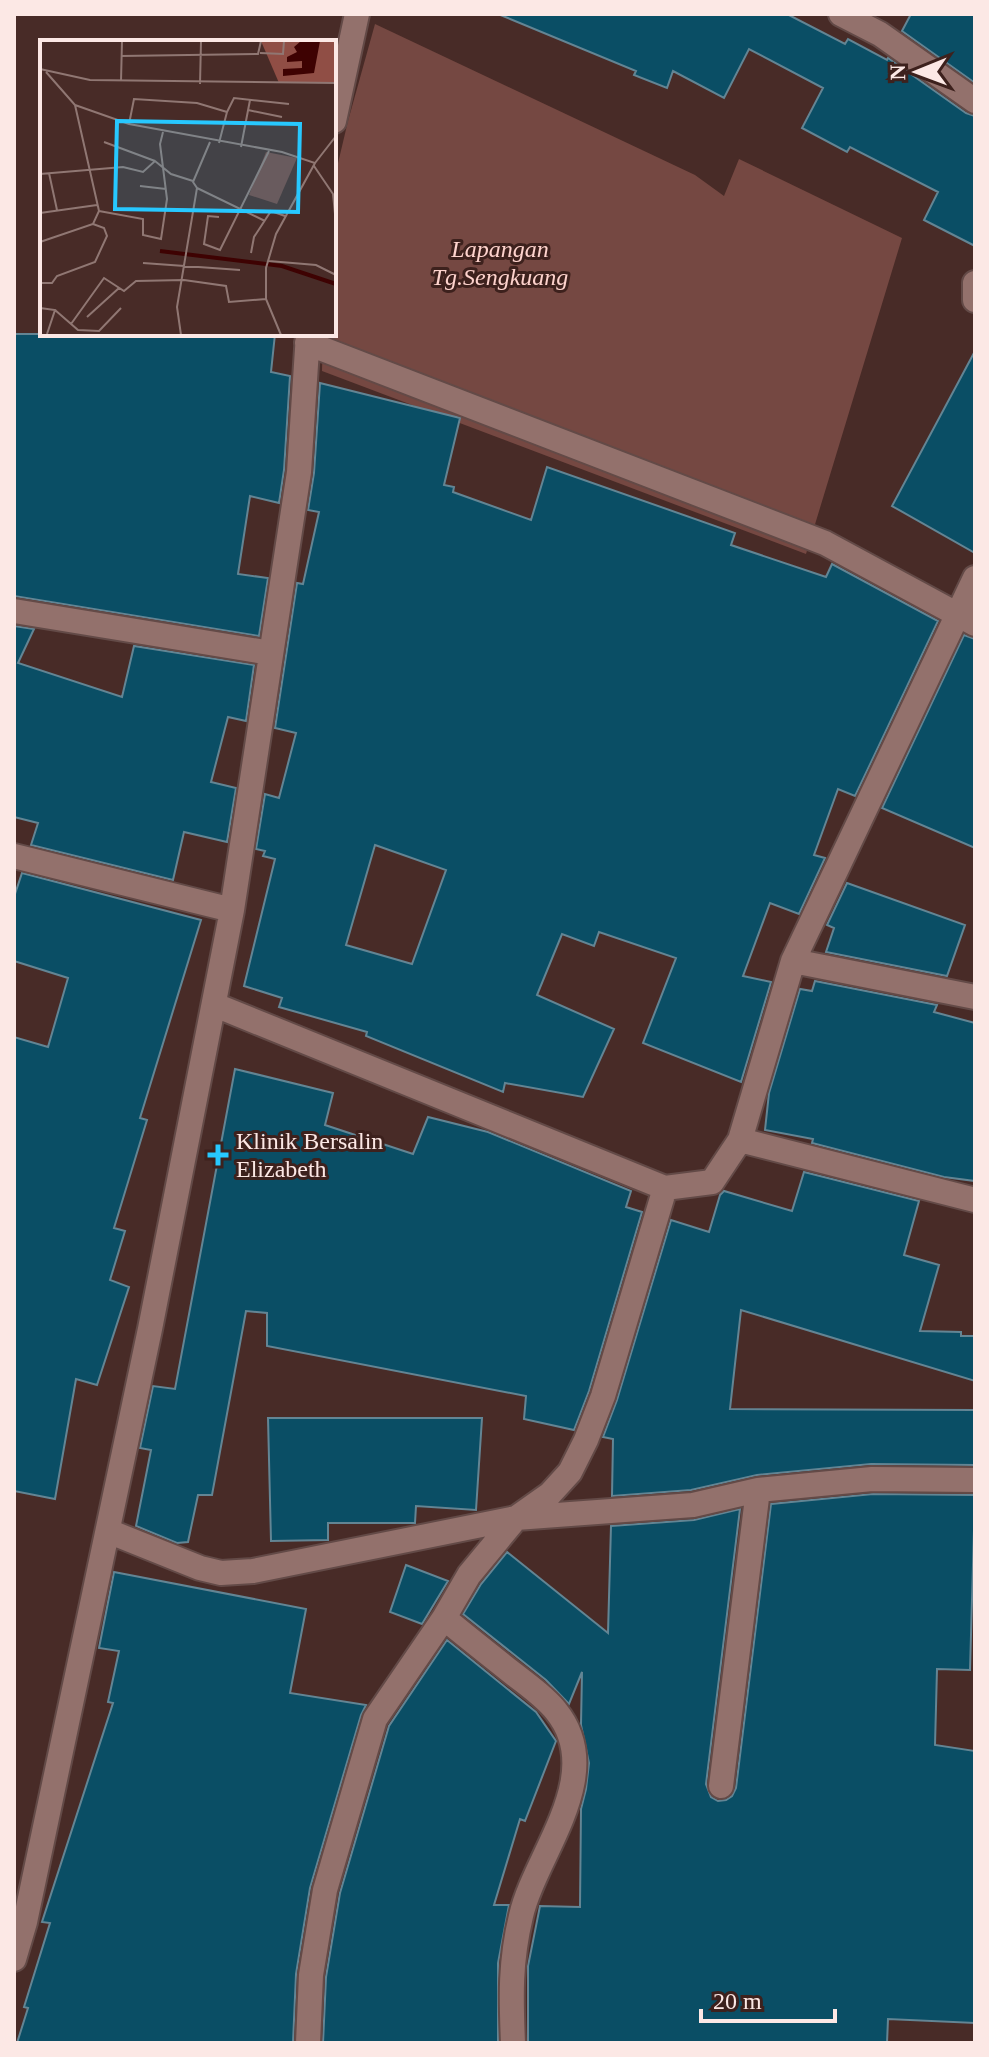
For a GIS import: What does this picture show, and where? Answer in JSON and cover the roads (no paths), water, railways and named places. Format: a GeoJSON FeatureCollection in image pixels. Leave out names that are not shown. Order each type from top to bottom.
{"type":"FeatureCollection","features":[{"type":"Feature","properties":{"kind":"street"},"geometry":{"type":"LineString","coordinates":[[336,112],[357,14]]}},
{"type":"Feature","properties":{"kind":"street"},"geometry":{"type":"LineString","coordinates":[[841,14],[880,34],[975,101]]}},
{"type":"Feature","properties":{"kind":"street"},"geometry":{"type":"LineString","coordinates":[[975,283],[975,300]]}},
{"type":"Feature","properties":{"kind":"street"},"geometry":{"type":"LineString","coordinates":[[14,1959],[108,1531],[215,1005],[299,472],[308,338],[825,543],[967,620]]}},
{"type":"Feature","properties":{"kind":"street"},"geometry":{"type":"LineString","coordinates":[[215,1005],[665,1188],[712,1182],[740,1140],[793,961],[967,620],[975,578]]}},
{"type":"Feature","properties":{"kind":"street"},"geometry":{"type":"LineString","coordinates":[[14,611],[271,653]]}},
{"type":"Feature","properties":{"kind":"street"},"geometry":{"type":"LineString","coordinates":[[14,856],[232,910]]}},
{"type":"Feature","properties":{"kind":"street"},"geometry":{"type":"LineString","coordinates":[[793,961],[975,997]]}},
{"type":"Feature","properties":{"kind":"street"},"geometry":{"type":"LineString","coordinates":[[740,1140],[975,1200]]}},
{"type":"Feature","properties":{"kind":"street"},"geometry":{"type":"LineString","coordinates":[[308,2043],[311,1975],[325,1890],[375,1719],[444,1618],[469,1575],[516,1518],[550,1494],[570,1472],[603,1396],[665,1188]]}},
{"type":"Feature","properties":{"kind":"street"},"geometry":{"type":"LineString","coordinates":[[108,1531],[200,1568],[221,1573],[253,1571],[516,1518],[693,1505],[758,1490],[872,1479],[975,1480]]}},
{"type":"Feature","properties":{"kind":"street"},"geometry":{"type":"LineString","coordinates":[[721,1786],[758,1490]]}},
{"type":"Feature","properties":{"kind":"street"},"geometry":{"type":"LineString","coordinates":[[444,1618],[557,1711],[567,1729],[573,1753],[573,1782],[564,1816],[521,1913],[510,1975],[513,2043]]}},
{"type":"Feature","properties":{"kind":"place","name":"Klinik Bersalin Elizabeth"},"geometry":{"type":"Point","coordinates":[218,1155]}},
{"type":"Feature","properties":{"kind":"park label","name":"Lapangan Tg.Sengkuang"},"geometry":{"type":"Point","coordinates":[500,263]}}]}
